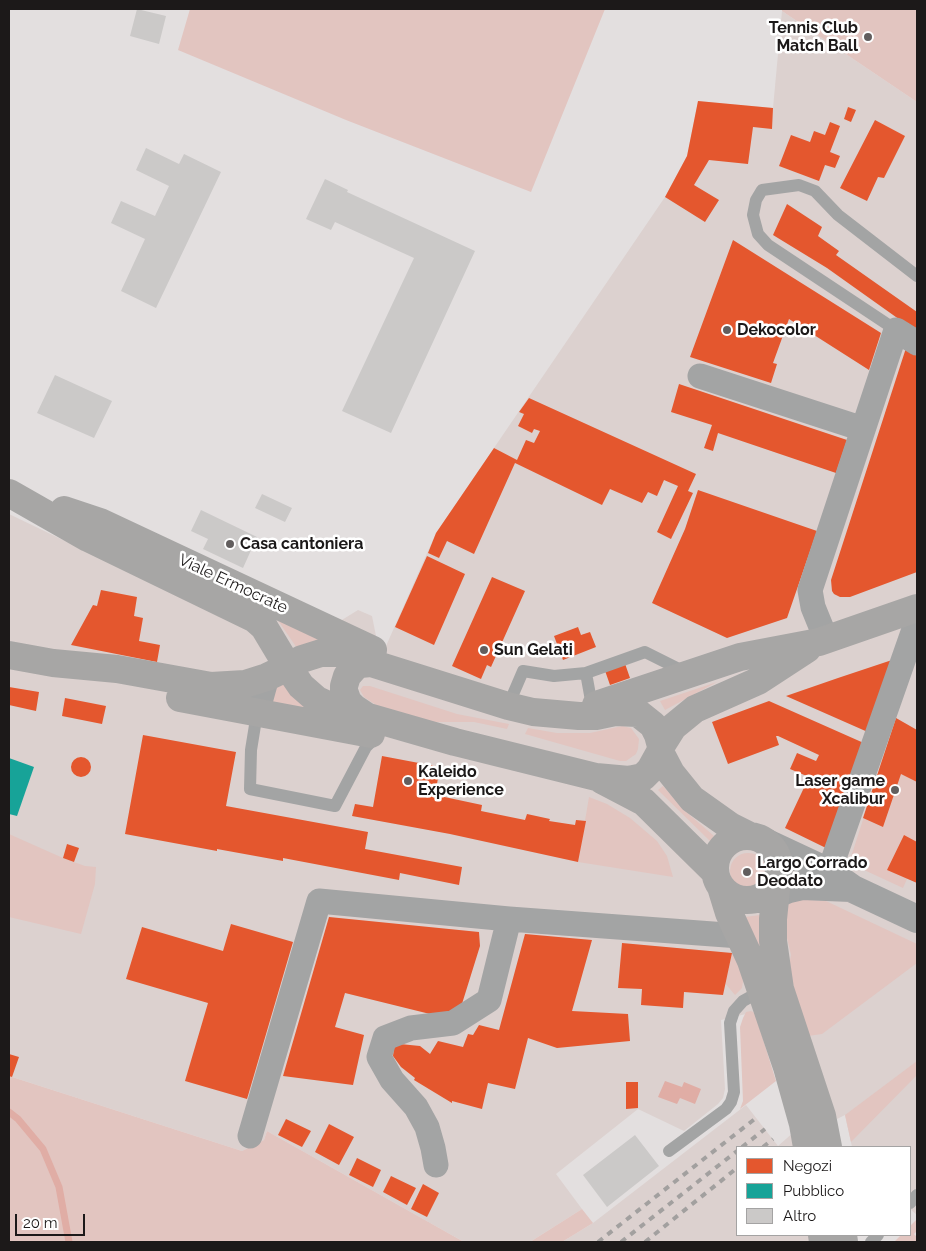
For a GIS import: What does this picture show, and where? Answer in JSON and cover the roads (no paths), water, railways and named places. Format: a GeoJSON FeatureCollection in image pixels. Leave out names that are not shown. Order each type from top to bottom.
{"type":"FeatureCollection","features":[{"type":"Feature","properties":{"kind":"main road"},"geometry":{"type":"LineString","coordinates":[[9,492],[88,538],[255,619],[264,627],[273,642],[277,672]]}},
{"type":"Feature","properties":{"kind":"main road","name":"Viale Ermocrate"},"geometry":{"type":"LineString","coordinates":[[9,492],[100,522],[453,689]]}},
{"type":"Feature","properties":{"kind":"main road"},"geometry":{"type":"LineString","coordinates":[[557,714],[592,706],[740,657],[822,640],[917,608]]}},
{"type":"Feature","properties":{"kind":"main road"},"geometry":{"type":"LineString","coordinates":[[277,672],[301,686],[317,700],[372,725],[455,742],[596,777],[629,780],[642,777],[650,770],[673,727],[695,709],[758,681],[822,640]]}},
{"type":"Feature","properties":{"kind":"main road"},"geometry":{"type":"LineString","coordinates":[[9,655],[53,663],[117,669],[211,686],[245,684],[277,672],[302,658],[339,653],[508,706],[533,712],[596,716],[615,712],[638,713],[652,725],[658,734],[660,749],[671,773],[692,799],[730,826],[829,872],[853,888],[917,919]]}},
{"type":"Feature","properties":{"kind":"main road"},"geometry":{"type":"LineString","coordinates":[[53,663],[135,689],[257,713],[366,734],[372,725]]}},
{"type":"Feature","properties":{"kind":"main road"},"geometry":{"type":"LineString","coordinates":[[371,663],[360,664],[355,667],[347,676],[344,691],[348,702],[372,725]]}},
{"type":"Feature","properties":{"kind":"main road"},"geometry":{"type":"LineString","coordinates":[[596,777],[644,802],[718,879],[731,896],[737,899],[744,901],[770,891],[802,886],[853,888]]}},
{"type":"Feature","properties":{"kind":"main road"},"geometry":{"type":"LineString","coordinates":[[807,1146],[803,1124],[787,1068],[761,991],[740,936],[729,914],[718,879],[716,858],[722,847],[732,839],[759,839],[776,853],[780,867],[770,891],[773,914],[773,941],[780,990],[822,1116],[828,1146]]}},
{"type":"Feature","properties":{"kind":"street"},"geometry":{"type":"LineString","coordinates":[[822,640],[810,590],[896,330],[917,343]]}},
{"type":"Feature","properties":{"kind":"street"},"geometry":{"type":"LineString","coordinates":[[700,376],[863,429]]}},
{"type":"Feature","properties":{"kind":"street"},"geometry":{"type":"LineString","coordinates":[[829,872],[917,621]]}},
{"type":"Feature","properties":{"kind":"street"},"geometry":{"type":"LineString","coordinates":[[257,713],[277,672]]}},
{"type":"Feature","properties":{"kind":"street"},"geometry":{"type":"LineString","coordinates":[[250,1136],[319,901],[740,936]]}},
{"type":"Feature","properties":{"kind":"street"},"geometry":{"type":"LineString","coordinates":[[436,1165],[427,1127],[416,1107],[392,1080],[379,1057],[384,1038],[411,1028],[453,1023],[488,1000],[509,918]]}},
{"type":"Feature","properties":{"kind":"lane"},"geometry":{"type":"LineString","coordinates":[[896,330],[768,244],[758,234],[754,214],[756,200],[762,190],[799,185],[815,191],[838,214],[917,276]]}},
{"type":"Feature","properties":{"kind":"lane"},"geometry":{"type":"LineString","coordinates":[[508,706],[523,671],[554,676],[586,673],[645,652],[687,673]]}},
{"type":"Feature","properties":{"kind":"lane"},"geometry":{"type":"LineString","coordinates":[[586,673],[592,706]]}},
{"type":"Feature","properties":{"kind":"lane"},"geometry":{"type":"LineString","coordinates":[[257,713],[250,750],[250,789],[335,806],[366,747],[372,725]]}},
{"type":"Feature","properties":{"kind":"lane"},"geometry":{"type":"LineString","coordinates":[[669,1151],[726,1109],[731,1102],[734,1092],[730,1023],[734,1011],[744,1001],[761,991]]}},
{"type":"Feature","properties":{"kind":"waterway"},"geometry":{"type":"LineString","coordinates":[[9,1112],[18,1119],[43,1149],[59,1187],[69,1242]]}},
{"type":"Feature","properties":{"kind":"railway"},"geometry":{"type":"LineString","coordinates":[[598,1242],[756,1118]]}},
{"type":"Feature","properties":{"kind":"railway"},"geometry":{"type":"LineString","coordinates":[[743,1146],[765,1129]]}},
{"type":"Feature","properties":{"kind":"railway"},"geometry":{"type":"LineString","coordinates":[[764,1146],[773,1139]]}},
{"type":"Feature","properties":{"kind":"railway"},"geometry":{"type":"LineString","coordinates":[[621,1242],[736,1152]]}},
{"type":"Feature","properties":{"kind":"railway"},"geometry":{"type":"LineString","coordinates":[[645,1242],[736,1169]]}},
{"type":"Feature","properties":{"kind":"place","name":"Tennis Club Match Ball"},"geometry":{"type":"Point","coordinates":[868,37]}},
{"type":"Feature","properties":{"kind":"place","name":"Dekocolor"},"geometry":{"type":"Point","coordinates":[727,330]}},
{"type":"Feature","properties":{"kind":"place","name":"Casa cantoniera"},"geometry":{"type":"Point","coordinates":[230,544]}},
{"type":"Feature","properties":{"kind":"place","name":"Sun Gelati"},"geometry":{"type":"Point","coordinates":[484,650]}},
{"type":"Feature","properties":{"kind":"place","name":"Kaleido Experience"},"geometry":{"type":"Point","coordinates":[408,781]}},
{"type":"Feature","properties":{"kind":"place","name":"Laser game Xcalibur"},"geometry":{"type":"Point","coordinates":[895,790]}},
{"type":"Feature","properties":{"kind":"place","name":"Largo Corrado Deodato"},"geometry":{"type":"Point","coordinates":[747,872]}}]}
